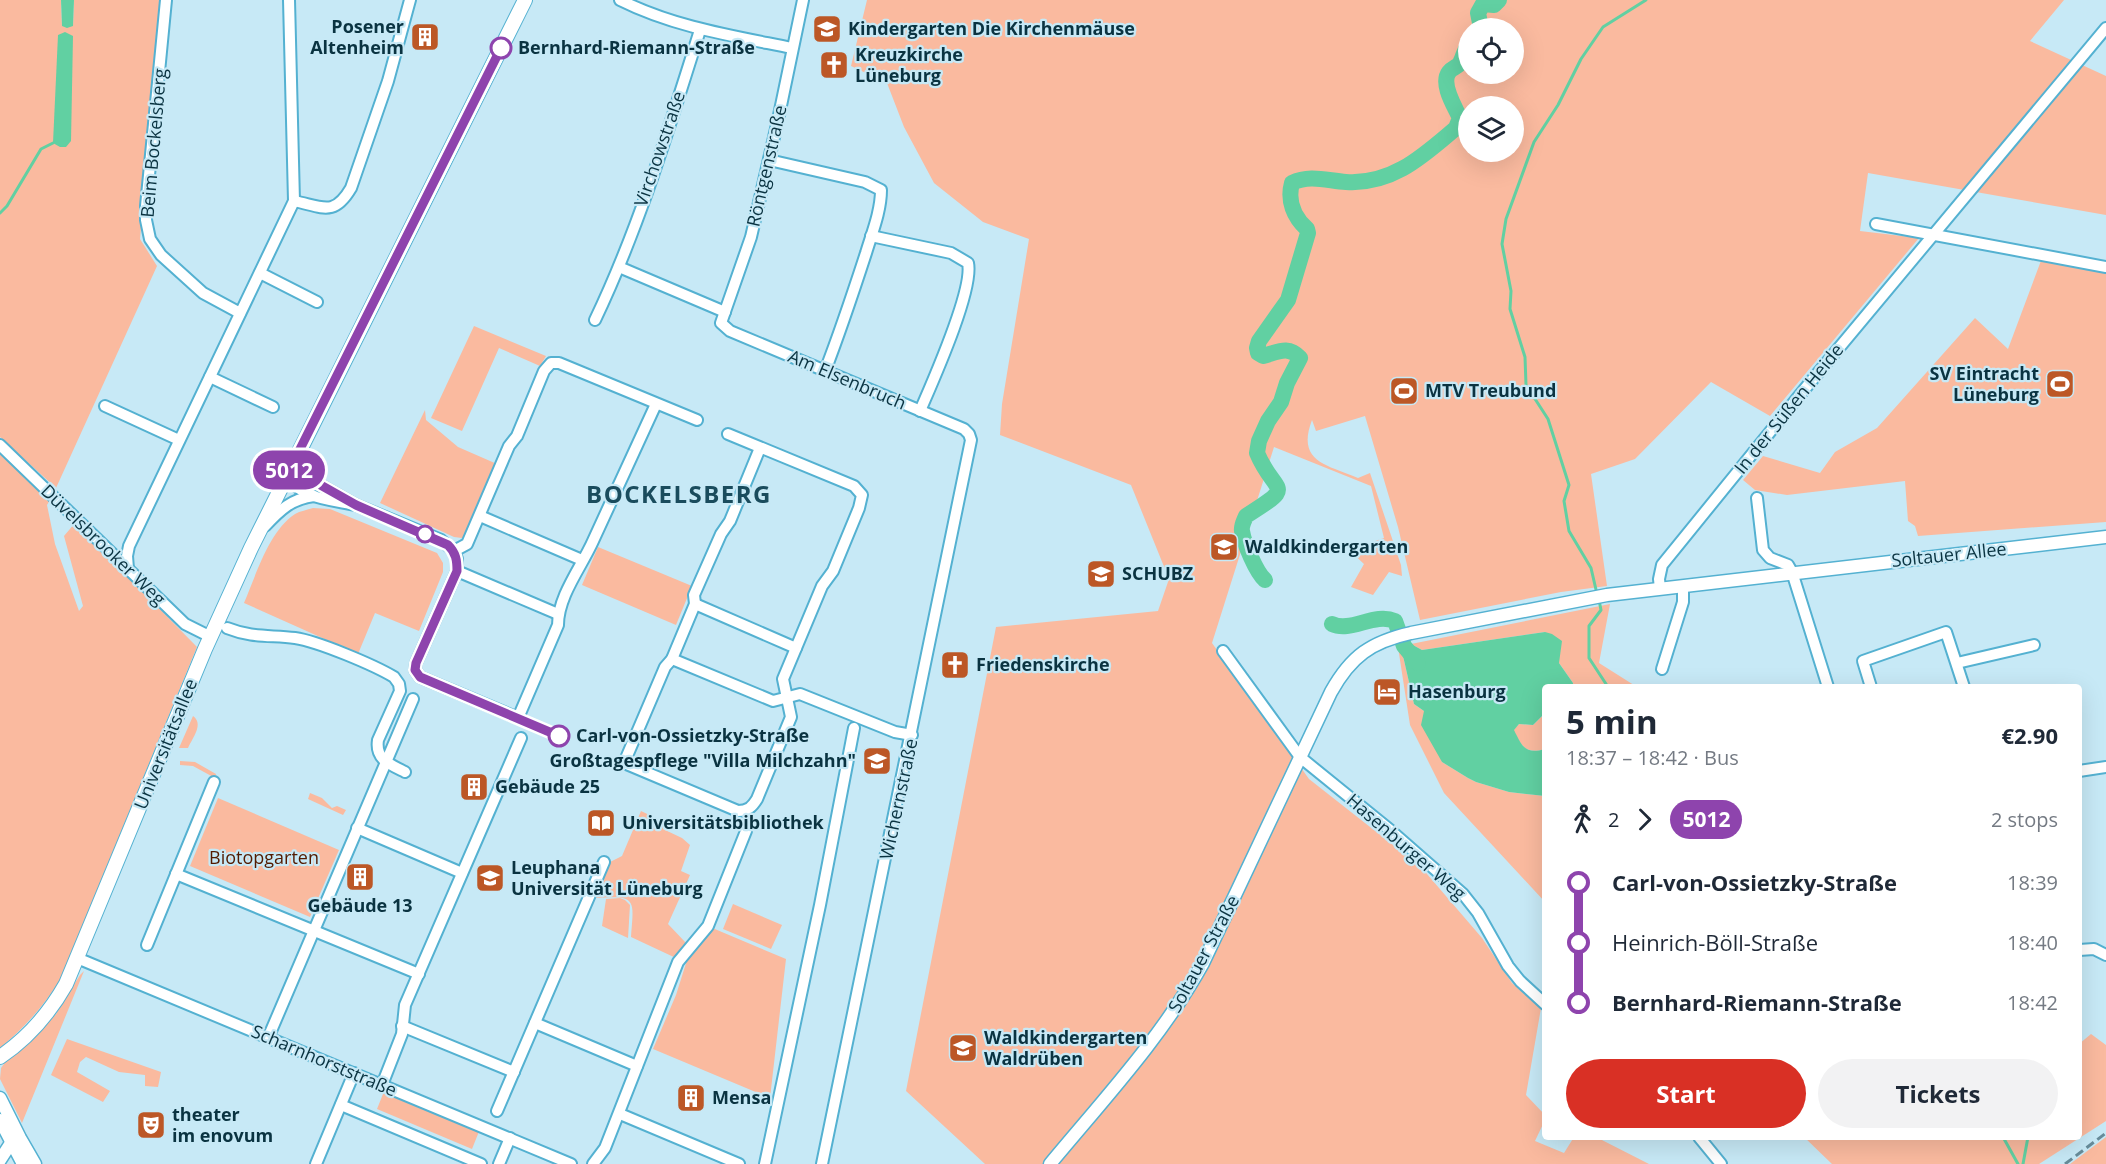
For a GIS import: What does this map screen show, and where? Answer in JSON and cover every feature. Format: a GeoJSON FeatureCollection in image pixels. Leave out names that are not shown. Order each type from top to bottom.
{"type":"FeatureCollection","features":[{"type":"Feature","properties":{"kind":"main road","name":"Universitätsallee"},"geometry":{"type":"LineString","coordinates":[[0,1057],[40,1022],[58,997],[77,958],[211,636],[259,532],[525,0]]}},
{"type":"Feature","properties":{"kind":"street","name":"Beim Bockelsberg"},"geometry":{"type":"LineString","coordinates":[[166,0],[146,206],[150,239],[161,255],[189,282],[203,293],[240,313]]}},
{"type":"Feature","properties":{"kind":"street"},"geometry":{"type":"LineString","coordinates":[[128,569],[129,546],[294,201],[289,0]]}},
{"type":"Feature","properties":{"kind":"street"},"geometry":{"type":"LineString","coordinates":[[294,201],[330,207],[336,206],[347,194],[388,81],[410,0]]}},
{"type":"Feature","properties":{"kind":"street","name":"Röntgenstraße"},"geometry":{"type":"LineString","coordinates":[[725,328],[721,322],[751,237],[802,0]]}},
{"type":"Feature","properties":{"kind":"street"},"geometry":{"type":"LineString","coordinates":[[624,1],[651,15],[700,30],[792,48]]}},
{"type":"Feature","properties":{"kind":"street","name":"In der Süßen Heide"},"geometry":{"type":"LineString","coordinates":[[1660,589],[1659,579],[1662,565],[1808,385],[2106,28]]}},
{"type":"Feature","properties":{"kind":"street","name":"Virchowstraße"},"geometry":{"type":"LineString","coordinates":[[595,320],[619,267],[661,150],[700,30]]}},
{"type":"Feature","properties":{"kind":"street"},"geometry":{"type":"LineString","coordinates":[[769,160],[865,182],[880,188],[881,195],[871,236],[846,318],[825,371]]}},
{"type":"Feature","properties":{"kind":"street"},"geometry":{"type":"LineString","coordinates":[[1876,224],[2106,267]]}},
{"type":"Feature","properties":{"kind":"street"},"geometry":{"type":"LineString","coordinates":[[871,236],[942,250],[959,256],[968,263],[970,270],[945,354],[920,411]]}},
{"type":"Feature","properties":{"kind":"street"},"geometry":{"type":"LineString","coordinates":[[619,267],[725,312]]}},
{"type":"Feature","properties":{"kind":"street"},"geometry":{"type":"LineString","coordinates":[[260,273],[317,302]]}},
{"type":"Feature","properties":{"kind":"street","name":"Am Elsenbruch"},"geometry":{"type":"LineString","coordinates":[[725,328],[964,429],[969,434]]}},
{"type":"Feature","properties":{"kind":"street"},"geometry":{"type":"LineString","coordinates":[[454,551],[467,544],[509,446],[517,436],[544,371],[551,363],[559,363],[697,420]]}},
{"type":"Feature","properties":{"kind":"street"},"geometry":{"type":"LineString","coordinates":[[210,377],[273,407]]}},
{"type":"Feature","properties":{"kind":"street"},"geometry":{"type":"LineString","coordinates":[[415,670],[420,677],[518,718],[558,625],[558,614],[656,404]]}},
{"type":"Feature","properties":{"kind":"street"},"geometry":{"type":"LineString","coordinates":[[105,406],[179,440]]}},
{"type":"Feature","properties":{"kind":"street"},"geometry":{"type":"LineString","coordinates":[[728,434],[854,486],[862,495],[860,508],[833,571],[822,586],[783,679],[791,717],[757,799],[752,807],[745,811],[738,811],[624,763],[665,667],[672,659],[695,604],[694,595],[721,534],[730,521],[760,448]]}},
{"type":"Feature","properties":{"kind":"street","name":"Wichernstraße"},"geometry":{"type":"LineString","coordinates":[[822,1164],[968,465],[971,440],[969,434]]}},
{"type":"Feature","properties":{"kind":"street","name":"Düvelsbrooker Weg"},"geometry":{"type":"LineString","coordinates":[[0,445],[185,624],[211,636]]}},
{"type":"Feature","properties":{"kind":"street"},"geometry":{"type":"LineString","coordinates":[[356,505],[315,495],[294,486],[290,480],[289,471],[301,474],[356,505],[441,540],[454,551],[457,559],[457,571],[416,663],[415,670],[399,684]]}},
{"type":"Feature","properties":{"kind":"street","name":"Universitätsallee"},"geometry":{"type":"LineString","coordinates":[[259,532],[281,508],[315,495]]}},
{"type":"Feature","properties":{"kind":"street"},"geometry":{"type":"LineString","coordinates":[[1756,498],[1763,550],[1770,558],[1788,565],[1792,572],[1827,684]]}},
{"type":"Feature","properties":{"kind":"street"},"geometry":{"type":"LineString","coordinates":[[480,516],[582,560]]}},
{"type":"Feature","properties":{"kind":"street","name":"Soltauer Allee"},"geometry":{"type":"LineString","coordinates":[[1300,757],[1341,674],[1366,649],[1396,636],[1592,598],[1792,572],[2106,537]]}},
{"type":"Feature","properties":{"kind":"street"},"geometry":{"type":"LineString","coordinates":[[457,571],[558,614]]}},
{"type":"Feature","properties":{"kind":"street"},"geometry":{"type":"LineString","coordinates":[[1662,669],[1683,602],[1683,586]]}},
{"type":"Feature","properties":{"kind":"street"},"geometry":{"type":"LineString","coordinates":[[695,604],[796,648]]}},
{"type":"Feature","properties":{"kind":"street"},"geometry":{"type":"LineString","coordinates":[[227,628],[255,637],[297,638],[315,643],[387,673],[399,684],[400,691],[378,740],[377,748],[385,762],[405,772]]}},
{"type":"Feature","properties":{"kind":"street"},"geometry":{"type":"LineString","coordinates":[[1870,684],[1863,661],[1946,632],[1963,684]]}},
{"type":"Feature","properties":{"kind":"street"},"geometry":{"type":"LineString","coordinates":[[1957,663],[2034,645]]}},
{"type":"Feature","properties":{"kind":"street","name":"Hasenburger Weg"},"geometry":{"type":"LineString","coordinates":[[1223,651],[1300,757],[1438,870],[1463,894],[1478,913],[1508,966],[1542,1001]]}},
{"type":"Feature","properties":{"kind":"street"},"geometry":{"type":"LineString","coordinates":[[672,659],[773,701],[800,694],[895,732],[912,735]]}},
{"type":"Feature","properties":{"kind":"street"},"geometry":{"type":"LineString","coordinates":[[268,1038],[413,699]]}},
{"type":"Feature","properties":{"kind":"street"},"geometry":{"type":"LineString","coordinates":[[765,1164],[829,865],[854,728]]}},
{"type":"Feature","properties":{"kind":"street"},"geometry":{"type":"LineString","coordinates":[[382,1085],[402,1034],[405,1005],[521,738]]}},
{"type":"Feature","properties":{"kind":"street","name":"Soltauer Straße"},"geometry":{"type":"LineString","coordinates":[[1050,1164],[1161,1031],[1186,993],[1203,963],[1300,757]]}},
{"type":"Feature","properties":{"kind":"street"},"geometry":{"type":"LineString","coordinates":[[2082,771],[2106,767]]}},
{"type":"Feature","properties":{"kind":"street"},"geometry":{"type":"LineString","coordinates":[[147,945],[214,782]]}},
{"type":"Feature","properties":{"kind":"street"},"geometry":{"type":"LineString","coordinates":[[357,828],[462,873]]}},
{"type":"Feature","properties":{"kind":"street"},"geometry":{"type":"LineString","coordinates":[[593,1164],[605,1149],[620,1114],[678,962],[708,926],[746,831]]}},
{"type":"Feature","properties":{"kind":"street"},"geometry":{"type":"LineString","coordinates":[[497,1111],[604,862]]}},
{"type":"Feature","properties":{"kind":"street"},"geometry":{"type":"LineString","coordinates":[[177,874],[418,974]]}},
{"type":"Feature","properties":{"kind":"street"},"geometry":{"type":"LineString","coordinates":[[2082,949],[2094,949],[2106,955]]}},
{"type":"Feature","properties":{"kind":"street","name":"Scharnhorststraße"},"geometry":{"type":"LineString","coordinates":[[77,958],[571,1164]]}},
{"type":"Feature","properties":{"kind":"street"},"geometry":{"type":"LineString","coordinates":[[535,1023],[637,1066]]}},
{"type":"Feature","properties":{"kind":"street"},"geometry":{"type":"LineString","coordinates":[[402,1026],[514,1072]]}},
{"type":"Feature","properties":{"kind":"street"},"geometry":{"type":"LineString","coordinates":[[316,1164],[354,1073]]}},
{"type":"Feature","properties":{"kind":"street"},"geometry":{"type":"LineString","coordinates":[[0,1098],[10,1143],[35,1164]]}},
{"type":"Feature","properties":{"kind":"street","name":"Scharnhorststraße"},"geometry":{"type":"LineString","coordinates":[[341,1105],[481,1164]]}},
{"type":"Feature","properties":{"kind":"street"},"geometry":{"type":"LineString","coordinates":[[620,1114],[739,1164]]}},
{"type":"Feature","properties":{"kind":"street"},"geometry":{"type":"LineString","coordinates":[[0,1120],[23,1164]]}},
{"type":"Feature","properties":{"kind":"street"},"geometry":{"type":"LineString","coordinates":[[499,1164],[510,1138]]}},
{"type":"Feature","properties":{"kind":"street"},"geometry":{"type":"LineString","coordinates":[[1701,1140],[1721,1164]]}},
{"type":"Feature","properties":{"kind":"street"},"geometry":{"type":"LineString","coordinates":[[0,1160],[10,1143]]}},
{"type":"Feature","properties":{"kind":"green space"},"geometry":{"type":"Polygon","coordinates":[[[0,0],[61,0],[62,26],[73,26],[74,0],[161,0],[140,239],[157,266],[56,488],[0,437],[0,0]]]}},
{"type":"Feature","properties":{"kind":"green space"},"geometry":{"type":"Polygon","coordinates":[[[867,0],[2064,0],[2030,41],[2106,76],[2106,215],[1868,173],[1860,231],[1919,238],[1770,416],[1711,382],[1635,459],[1591,474],[1607,586],[1561,592],[1420,620],[1398,527],[1365,416],[1316,431],[1312,420],[1308,445],[1317,460],[1326,465],[1358,478],[1370,473],[1401,565],[1402,576],[1389,572],[1373,595],[1351,587],[1364,564],[1349,550],[1384,538],[1371,486],[1274,447],[1212,643],[1309,779],[1421,867],[1482,938],[1512,983],[1541,1008],[1526,1095],[1542,1112],[1542,1126],[1535,1141],[1564,1153],[1572,1140],[1602,1140],[1649,1164],[985,1164],[906,1091],[996,627],[1158,611],[1169,579],[1131,485],[1000,435],[1002,404],[1029,239],[983,222],[934,183],[904,127],[887,83],[851,66],[867,0]]]}},
{"type":"Feature","properties":{"kind":"green space","name":"SV Eintracht Lüneburg"},"geometry":{"type":"Polygon","coordinates":[[[2042,258],[2106,270],[2106,522],[1918,536],[1915,526],[1908,521],[1905,481],[1787,495],[1755,490],[1743,480],[1763,456],[1820,473],[1835,452],[1877,428],[1975,318],[2008,349],[2042,258]]]}},
{"type":"Feature","properties":{"kind":"green space"},"geometry":{"type":"Polygon","coordinates":[[[474,326],[546,356],[540,366],[499,348],[462,431],[431,418],[474,326]]]}},
{"type":"Feature","properties":{"kind":"green space"},"geometry":{"type":"Polygon","coordinates":[[[425,410],[426,420],[458,447],[497,464],[468,532],[462,538],[454,537],[380,503],[425,410]]]}},
{"type":"Feature","properties":{"kind":"green space"},"geometry":{"type":"Polygon","coordinates":[[[0,451],[50,500],[47,505],[55,544],[79,611],[83,606],[64,536],[75,523],[197,647],[60,980],[33,1017],[0,1048],[0,451]]]}},
{"type":"Feature","properties":{"kind":"green space"},"geometry":{"type":"Polygon","coordinates":[[[313,508],[330,509],[437,553],[443,563],[443,572],[419,631],[375,613],[358,654],[244,603],[264,554],[278,531],[295,514],[313,508]]]}},
{"type":"Feature","properties":{"kind":"green space"},"geometry":{"type":"Polygon","coordinates":[[[598,547],[692,586],[676,625],[582,585],[598,547]]]}},
{"type":"Feature","properties":{"kind":"green space"},"geometry":{"type":"Polygon","coordinates":[[[1610,604],[1599,663],[1632,684],[1573,684],[1559,663],[1545,632],[1422,650],[1411,644],[1610,604]]]}},
{"type":"Feature","properties":{"kind":"green space"},"geometry":{"type":"Polygon","coordinates":[[[1398,647],[1401,647],[1414,704],[1424,711],[1442,762],[1476,782],[1509,792],[1542,796],[1542,899],[1444,793],[1410,725],[1398,647]]]}},
{"type":"Feature","properties":{"kind":"green space"},"geometry":{"type":"Polygon","coordinates":[[[193,716],[198,723],[195,735],[188,748],[179,748],[193,716]]]}},
{"type":"Feature","properties":{"kind":"green space"},"geometry":{"type":"Polygon","coordinates":[[[1542,716],[1542,750],[1538,751],[1525,748],[1513,730],[1519,724],[1533,725],[1542,716]]]}},
{"type":"Feature","properties":{"kind":"green space"},"geometry":{"type":"Polygon","coordinates":[[[180,761],[195,762],[216,774],[215,778],[193,766],[180,765],[180,761]]]}},
{"type":"Feature","properties":{"kind":"green space"},"geometry":{"type":"Polygon","coordinates":[[[310,793],[322,798],[332,808],[337,806],[346,810],[343,815],[308,799],[310,793]]]}},
{"type":"Feature","properties":{"kind":"green space","name":"Biotopgarten"},"geometry":{"type":"Polygon","coordinates":[[[218,798],[339,850],[310,917],[190,866],[218,798]]]}},
{"type":"Feature","properties":{"kind":"green space"},"geometry":{"type":"Polygon","coordinates":[[[641,811],[664,822],[663,829],[682,838],[690,845],[681,871],[690,875],[668,924],[686,943],[678,959],[631,937],[633,914],[630,902],[626,899],[596,898],[608,863],[622,856],[641,811]]]}},
{"type":"Feature","properties":{"kind":"green space"},"geometry":{"type":"Polygon","coordinates":[[[620,898],[630,905],[628,938],[602,926],[606,899],[620,898]]]}},
{"type":"Feature","properties":{"kind":"green space"},"geometry":{"type":"Polygon","coordinates":[[[733,904],[782,925],[771,949],[723,929],[733,904]]]}},
{"type":"Feature","properties":{"kind":"green space"},"geometry":{"type":"Polygon","coordinates":[[[710,927],[786,959],[770,1098],[653,1049],[676,995],[688,957],[710,927]]]}},
{"type":"Feature","properties":{"kind":"green space"},"geometry":{"type":"Polygon","coordinates":[[[84,971],[22,1123],[0,1079],[1,1068],[56,1014],[84,971]]]}},
{"type":"Feature","properties":{"kind":"green space"},"geometry":{"type":"Polygon","coordinates":[[[2091,1034],[2106,1045],[2106,1121],[2082,1136],[2082,1042],[2091,1034]]]}},
{"type":"Feature","properties":{"kind":"green space"},"geometry":{"type":"Polygon","coordinates":[[[67,1039],[161,1072],[158,1087],[145,1086],[145,1075],[119,1072],[86,1057],[80,1062],[77,1072],[110,1091],[103,1102],[51,1075],[67,1039]]]}},
{"type":"Feature","properties":{"kind":"green space"},"geometry":{"type":"Polygon","coordinates":[[[385,1089],[480,1129],[472,1149],[377,1109],[385,1089]]]}},
{"type":"Feature","properties":{"kind":"green space"},"geometry":{"type":"Polygon","coordinates":[[[2106,1137],[2106,1164],[2070,1164],[2106,1137]]]}},
{"type":"Feature","properties":{"kind":"green space"},"geometry":{"type":"Polygon","coordinates":[[[1807,1140],[2076,1140],[2039,1164],[1832,1164],[1807,1140]]]}},
{"type":"Feature","properties":{"kind":"shaded area"},"geometry":{"type":"Polygon","coordinates":[[[61,0],[74,0],[73,26],[67,28],[62,26],[61,0]]]}},
{"type":"Feature","properties":{"kind":"shaded area"},"geometry":{"type":"Polygon","coordinates":[[[65,32],[73,36],[71,141],[66,147],[60,147],[53,143],[58,35],[65,32]]]}},
{"type":"Feature","properties":{"kind":"shaded area"},"geometry":{"type":"Polygon","coordinates":[[[1545,632],[1562,641],[1559,663],[1573,684],[1542,684],[1542,716],[1533,725],[1519,724],[1514,730],[1525,748],[1533,751],[1542,750],[1542,796],[1509,792],[1476,782],[1442,762],[1421,725],[1424,711],[1414,704],[1401,647],[1411,644],[1422,650],[1545,632]]]}},
{"type":"Feature","properties":{"kind":"waterway"},"geometry":{"type":"LineString","coordinates":[[1479,18],[1478,13],[1483,4],[1494,5],[1499,0]]}},
{"type":"Feature","properties":{"kind":"waterway"},"geometry":{"type":"LineString","coordinates":[[1597,594],[1591,568],[1569,531],[1564,501],[1569,485],[1548,419],[1526,385],[1525,357],[1510,309],[1511,291],[1502,244],[1506,219],[1534,142],[1558,105],[1581,59],[1603,27],[1646,0]]}},
{"type":"Feature","properties":{"kind":"waterway"},"geometry":{"type":"LineString","coordinates":[[1265,580],[1251,557],[1242,527],[1246,516],[1277,493],[1278,488],[1257,453],[1259,441],[1268,421],[1281,402],[1287,383],[1300,358],[1287,351],[1278,351],[1263,356],[1258,353],[1257,348],[1259,341],[1288,300],[1308,233],[1298,219],[1291,202],[1292,183],[1312,178],[1346,182],[1379,179],[1420,158],[1456,128],[1460,118],[1446,83],[1450,71],[1458,65]]}},
{"type":"Feature","properties":{"kind":"waterway"},"geometry":{"type":"LineString","coordinates":[[0,213],[7,206],[41,149],[53,143]]}},
{"type":"Feature","properties":{"kind":"waterway"},"geometry":{"type":"LineString","coordinates":[[1599,600],[1601,610],[1589,626],[1589,658],[1606,684]]}},
{"type":"Feature","properties":{"kind":"waterway"},"geometry":{"type":"LineString","coordinates":[[1332,624],[1347,626],[1379,619],[1395,621],[1404,646],[1418,663]]}},
{"type":"Feature","properties":{"kind":"waterway"},"geometry":{"type":"LineString","coordinates":[[2005,1140],[2018,1164]]}},
{"type":"Feature","properties":{"kind":"waterway"},"geometry":{"type":"LineString","coordinates":[[2023,1164],[2027,1140]]}},
{"type":"Feature","properties":{"kind":"railway"},"geometry":{"type":"LineString","coordinates":[[2065,1164],[2106,1133]]}},
{"type":"Feature","properties":{"kind":"bus line","name":"5012"},"geometry":{"type":"LineString","coordinates":[[501,48],[289,471],[301,474],[356,505],[448,545],[454,551],[457,559],[457,571],[416,663],[415,670],[420,677],[559,736]]}},
{"type":"Feature","properties":{"kind":"place","name":"Kindergarten Die Kirchenmäuse"},"geometry":{"type":"Point","coordinates":[827,29]}},
{"type":"Feature","properties":{"kind":"place","name":"Posener Altenheim"},"geometry":{"type":"Point","coordinates":[425,37]}},
{"type":"Feature","properties":{"kind":"place","name":"Bernhard-Riemann-Straße"},"geometry":{"type":"Point","coordinates":[501,48]}},
{"type":"Feature","properties":{"kind":"place","name":"Kreuzkirche Lüneburg"},"geometry":{"type":"Point","coordinates":[834,65]}},
{"type":"Feature","properties":{"kind":"place","name":"SV Eintracht Lüneburg"},"geometry":{"type":"Point","coordinates":[2060,384]}},
{"type":"Feature","properties":{"kind":"place","name":"MTV Treubund"},"geometry":{"type":"Point","coordinates":[1404,391]}},
{"type":"Feature","properties":{"kind":"place","name":"Waldkindergarten"},"geometry":{"type":"Point","coordinates":[1224,547]}},
{"type":"Feature","properties":{"kind":"place","name":"SCHUBZ"},"geometry":{"type":"Point","coordinates":[1101,574]}},
{"type":"Feature","properties":{"kind":"place","name":"Friedenskirche"},"geometry":{"type":"Point","coordinates":[955,665]}},
{"type":"Feature","properties":{"kind":"place","name":"Hasenburg"},"geometry":{"type":"Point","coordinates":[1387,692]}},
{"type":"Feature","properties":{"kind":"place","name":"Carl-von-Ossietzky-Straße"},"geometry":{"type":"Point","coordinates":[559,736]}},
{"type":"Feature","properties":{"kind":"place","name":"Großtagespflege \"Villa Milchzahn\""},"geometry":{"type":"Point","coordinates":[877,761]}},
{"type":"Feature","properties":{"kind":"place","name":"Gebäude 25"},"geometry":{"type":"Point","coordinates":[474,787]}},
{"type":"Feature","properties":{"kind":"place","name":"Universitätsbibliothek"},"geometry":{"type":"Point","coordinates":[601,823]}},
{"type":"Feature","properties":{"kind":"place","name":"Gebäude 13"},"geometry":{"type":"Point","coordinates":[360,877]}},
{"type":"Feature","properties":{"kind":"place","name":"Leuphana Universität Lüneburg"},"geometry":{"type":"Point","coordinates":[490,878]}},
{"type":"Feature","properties":{"kind":"place","name":"Waldkindergarten Waldrüben"},"geometry":{"type":"Point","coordinates":[963,1048]}},
{"type":"Feature","properties":{"kind":"place","name":"Mensa"},"geometry":{"type":"Point","coordinates":[691,1098]}},
{"type":"Feature","properties":{"kind":"place","name":"theater im enovum"},"geometry":{"type":"Point","coordinates":[151,1125]}},
{"type":"Feature","properties":{"kind":"district","name":"BOCKELSBERG"},"geometry":{"type":"Point","coordinates":[679,495]}}]}
